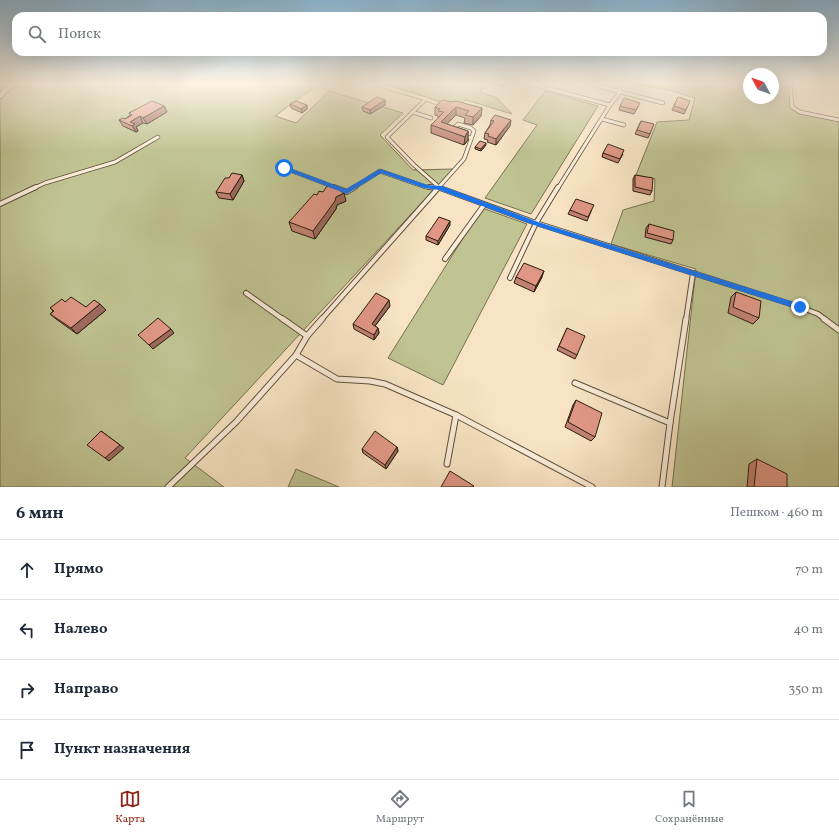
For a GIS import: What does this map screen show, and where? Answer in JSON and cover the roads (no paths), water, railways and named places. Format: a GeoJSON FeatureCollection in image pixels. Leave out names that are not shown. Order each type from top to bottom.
{"type":"FeatureCollection","features":[{"type":"Feature","properties":{"kind":"lane"},"geometry":{"type":"LineString","coordinates":[[418,107],[387,137],[414,165],[440,188]]}},
{"type":"Feature","properties":{"kind":"lane"},"geometry":{"type":"LineString","coordinates":[[510,278],[536,223],[610,107]]}},
{"type":"Feature","properties":{"kind":"lane"},"geometry":{"type":"LineString","coordinates":[[792,107],[800,112],[839,120]]}},
{"type":"Feature","properties":{"kind":"lane"},"geometry":{"type":"LineString","coordinates":[[412,112],[431,118]]}},
{"type":"Feature","properties":{"kind":"lane"},"geometry":{"type":"LineString","coordinates":[[602,119],[624,125]]}},
{"type":"Feature","properties":{"kind":"lane"},"geometry":{"type":"LineString","coordinates":[[168,487],[236,422],[296,355],[307,336],[440,188],[464,159],[474,131],[471,128],[458,124],[451,131],[471,138]]}},
{"type":"Feature","properties":{"kind":"lane"},"geometry":{"type":"LineString","coordinates":[[0,204],[45,183],[115,162],[158,137]]}},
{"type":"Feature","properties":{"kind":"lane"},"geometry":{"type":"LineString","coordinates":[[284,168],[347,192],[380,171],[426,187],[440,188],[536,223],[800,307],[818,314],[839,330]]}},
{"type":"Feature","properties":{"kind":"lane"},"geometry":{"type":"LineString","coordinates":[[445,259],[484,205]]}},
{"type":"Feature","properties":{"kind":"lane"},"geometry":{"type":"LineString","coordinates":[[662,487],[670,423],[693,273]]}},
{"type":"Feature","properties":{"kind":"lane"},"geometry":{"type":"LineString","coordinates":[[246,293],[307,336]]}},
{"type":"Feature","properties":{"kind":"lane"},"geometry":{"type":"LineString","coordinates":[[296,355],[337,379],[370,381],[386,384],[456,415],[592,487]]}},
{"type":"Feature","properties":{"kind":"lane"},"geometry":{"type":"LineString","coordinates":[[575,383],[670,423]]}},
{"type":"Feature","properties":{"kind":"lane"},"geometry":{"type":"LineString","coordinates":[[447,464],[456,415]]}}]}
